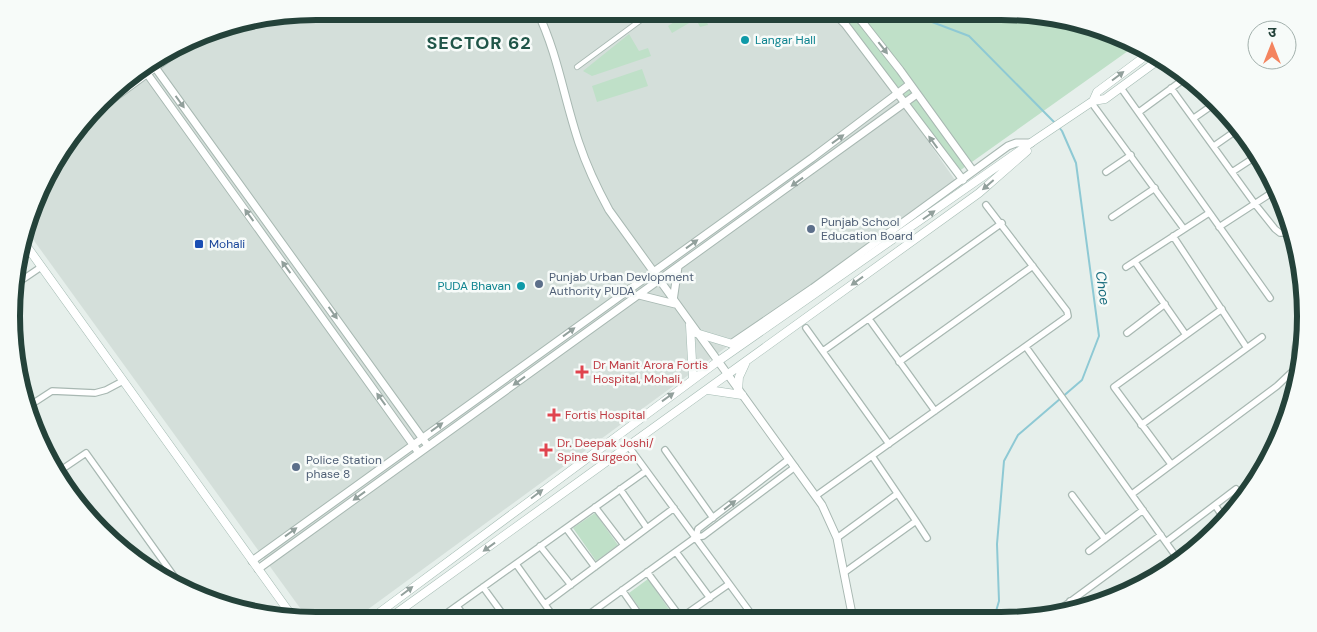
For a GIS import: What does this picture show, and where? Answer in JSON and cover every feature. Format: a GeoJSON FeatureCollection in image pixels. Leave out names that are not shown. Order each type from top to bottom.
{"type":"FeatureCollection","features":[{"type":"Feature","properties":{"kind":"main road"},"geometry":{"type":"LineString","coordinates":[[1092,102],[1097,92],[1144,57]]}},
{"type":"Feature","properties":{"kind":"main road"},"geometry":{"type":"LineString","coordinates":[[379,612],[693,380],[717,362],[735,345],[1033,141],[1092,102],[1105,99],[1155,63]]}},
{"type":"Feature","properties":{"kind":"main road"},"geometry":{"type":"LineString","coordinates":[[398,612],[708,390],[978,193],[1034,145],[1033,141]]}},
{"type":"Feature","properties":{"kind":"main road"},"geometry":{"type":"LineString","coordinates":[[28,248],[288,610]]}},
{"type":"Feature","properties":{"kind":"main road"},"geometry":{"type":"LineString","coordinates":[[690,326],[693,380]]}},
{"type":"Feature","properties":{"kind":"main road"},"geometry":{"type":"LineString","coordinates":[[696,332],[735,345]]}},
{"type":"Feature","properties":{"kind":"main road"},"geometry":{"type":"LineString","coordinates":[[708,390],[740,393],[739,377],[746,362]]}},
{"type":"Feature","properties":{"kind":"street"},"geometry":{"type":"LineString","coordinates":[[541,20],[556,57],[578,142],[591,176],[608,210],[690,326],[828,514],[837,538],[852,612]]}},
{"type":"Feature","properties":{"kind":"street"},"geometry":{"type":"LineString","coordinates":[[577,67],[641,20]]}},
{"type":"Feature","properties":{"kind":"street"},"geometry":{"type":"LineString","coordinates":[[841,20],[963,180]]}},
{"type":"Feature","properties":{"kind":"street"},"geometry":{"type":"LineString","coordinates":[[861,20],[973,171]]}},
{"type":"Feature","properties":{"kind":"street"},"geometry":{"type":"LineString","coordinates":[[156,68],[428,446]]}},
{"type":"Feature","properties":{"kind":"street"},"geometry":{"type":"LineString","coordinates":[[147,74],[419,453]]}},
{"type":"Feature","properties":{"kind":"street"},"geometry":{"type":"LineString","coordinates":[[1139,112],[1181,81]]}},
{"type":"Feature","properties":{"kind":"street"},"geometry":{"type":"LineString","coordinates":[[252,561],[873,114],[910,84]]}},
{"type":"Feature","properties":{"kind":"street"},"geometry":{"type":"LineString","coordinates":[[1121,88],[1270,298]]}},
{"type":"Feature","properties":{"kind":"street"},"geometry":{"type":"LineString","coordinates":[[1171,88],[1255,204],[1275,229],[1280,233],[1285,233]]}},
{"type":"Feature","properties":{"kind":"street"},"geometry":{"type":"LineString","coordinates":[[258,569],[659,282],[917,94]]}},
{"type":"Feature","properties":{"kind":"street"},"geometry":{"type":"LineString","coordinates":[[1092,102],[1184,229]]}},
{"type":"Feature","properties":{"kind":"street"},"geometry":{"type":"LineString","coordinates":[[1194,118],[1210,107]]}},
{"type":"Feature","properties":{"kind":"street"},"geometry":{"type":"LineString","coordinates":[[873,114],[879,123]]}},
{"type":"Feature","properties":{"kind":"street"},"geometry":{"type":"LineString","coordinates":[[1214,146],[1233,132]]}},
{"type":"Feature","properties":{"kind":"street"},"geometry":{"type":"LineString","coordinates":[[735,345],[973,171],[1013,144],[1033,141]]}},
{"type":"Feature","properties":{"kind":"street"},"geometry":{"type":"LineString","coordinates":[[1106,172],[1131,155]]}},
{"type":"Feature","properties":{"kind":"street"},"geometry":{"type":"LineString","coordinates":[[812,158],[818,167]]}},
{"type":"Feature","properties":{"kind":"street"},"geometry":{"type":"LineString","coordinates":[[1232,172],[1251,159]]}},
{"type":"Feature","properties":{"kind":"street"},"geometry":{"type":"LineString","coordinates":[[226,183],[234,176]]}},
{"type":"Feature","properties":{"kind":"street"},"geometry":{"type":"LineString","coordinates":[[1112,217],[1155,188]]}},
{"type":"Feature","properties":{"kind":"street"},"geometry":{"type":"LineString","coordinates":[[1219,227],[1270,194]]}},
{"type":"Feature","properties":{"kind":"street"},"geometry":{"type":"LineString","coordinates":[[748,203],[754,212]]}},
{"type":"Feature","properties":{"kind":"street"},"geometry":{"type":"LineString","coordinates":[[816,496],[1066,318],[1068,313],[986,205]]}},
{"type":"Feature","properties":{"kind":"street"},"geometry":{"type":"LineString","coordinates":[[1126,267],[1209,213]]}},
{"type":"Feature","properties":{"kind":"street"},"geometry":{"type":"LineString","coordinates":[[823,351],[1002,224]]}},
{"type":"Feature","properties":{"kind":"street"},"geometry":{"type":"LineString","coordinates":[[1173,236],[1247,348]]}},
{"type":"Feature","properties":{"kind":"street"},"geometry":{"type":"LineString","coordinates":[[272,247],[280,241]]}},
{"type":"Feature","properties":{"kind":"street"},"geometry":{"type":"LineString","coordinates":[[1135,262],[1186,335]]}},
{"type":"Feature","properties":{"kind":"street"},"geometry":{"type":"LineString","coordinates":[[899,362],[1033,266]]}},
{"type":"Feature","properties":{"kind":"street"},"geometry":{"type":"LineString","coordinates":[[23,279],[41,267]]}},
{"type":"Feature","properties":{"kind":"street"},"geometry":{"type":"LineString","coordinates":[[674,303],[678,267]]}},
{"type":"Feature","properties":{"kind":"street"},"geometry":{"type":"LineString","coordinates":[[639,295],[674,303]]}},
{"type":"Feature","properties":{"kind":"street"},"geometry":{"type":"LineString","coordinates":[[1127,332],[1164,304]]}},
{"type":"Feature","properties":{"kind":"street"},"geometry":{"type":"LineString","coordinates":[[1171,464],[1114,386],[1222,309]]}},
{"type":"Feature","properties":{"kind":"street"},"geometry":{"type":"LineString","coordinates":[[869,319],[935,411]]}},
{"type":"Feature","properties":{"kind":"street"},"geometry":{"type":"LineString","coordinates":[[806,328],[889,444]]}},
{"type":"Feature","properties":{"kind":"street"},"geometry":{"type":"LineString","coordinates":[[1141,425],[1262,336]]}},
{"type":"Feature","properties":{"kind":"street"},"geometry":{"type":"LineString","coordinates":[[1026,347],[1175,555]]}},
{"type":"Feature","properties":{"kind":"street"},"geometry":{"type":"LineString","coordinates":[[1132,494],[1277,386],[1291,372]]}},
{"type":"Feature","properties":{"kind":"street"},"geometry":{"type":"LineString","coordinates":[[368,380],[376,373]]}},
{"type":"Feature","properties":{"kind":"street"},"geometry":{"type":"LineString","coordinates":[[33,403],[52,391],[95,393],[106,390],[123,381]]}},
{"type":"Feature","properties":{"kind":"street"},"geometry":{"type":"LineString","coordinates":[[629,447],[750,612]]}},
{"type":"Feature","properties":{"kind":"street"},"geometry":{"type":"LineString","coordinates":[[666,450],[713,518]]}},
{"type":"Feature","properties":{"kind":"street"},"geometry":{"type":"LineString","coordinates":[[63,469],[86,453],[174,575]]}},
{"type":"Feature","properties":{"kind":"street"},"geometry":{"type":"LineString","coordinates":[[872,456],[927,538]]}},
{"type":"Feature","properties":{"kind":"street"},"geometry":{"type":"LineString","coordinates":[[696,537],[698,529],[789,459]]}},
{"type":"Feature","properties":{"kind":"street"},"geometry":{"type":"LineString","coordinates":[[592,612],[696,537],[703,536],[795,467]]}},
{"type":"Feature","properties":{"kind":"street"},"geometry":{"type":"LineString","coordinates":[[448,612],[646,470]]}},
{"type":"Feature","properties":{"kind":"street"},"geometry":{"type":"LineString","coordinates":[[620,489],[647,528]]}},
{"type":"Feature","properties":{"kind":"street"},"geometry":{"type":"LineString","coordinates":[[1166,542],[1236,489]]}},
{"type":"Feature","properties":{"kind":"street"},"geometry":{"type":"LineString","coordinates":[[837,538],[897,494]]}},
{"type":"Feature","properties":{"kind":"street"},"geometry":{"type":"LineString","coordinates":[[1072,495],[1105,539]]}},
{"type":"Feature","properties":{"kind":"street"},"geometry":{"type":"LineString","coordinates":[[1214,505],[1221,514]]}},
{"type":"Feature","properties":{"kind":"street"},"geometry":{"type":"LineString","coordinates":[[595,507],[624,545]]}},
{"type":"Feature","properties":{"kind":"street"},"geometry":{"type":"LineString","coordinates":[[545,604],[674,508]]}},
{"type":"Feature","properties":{"kind":"street"},"geometry":{"type":"LineString","coordinates":[[1089,551],[1143,510]]}},
{"type":"Feature","properties":{"kind":"street"},"geometry":{"type":"LineString","coordinates":[[845,572],[916,521]]}},
{"type":"Feature","properties":{"kind":"street"},"geometry":{"type":"LineString","coordinates":[[566,528],[595,567]]}},
{"type":"Feature","properties":{"kind":"street"},"geometry":{"type":"LineString","coordinates":[[1065,605],[1161,535]]}},
{"type":"Feature","properties":{"kind":"street"},"geometry":{"type":"LineString","coordinates":[[540,546],[571,585]]}},
{"type":"Feature","properties":{"kind":"street"},"geometry":{"type":"LineString","coordinates":[[676,552],[710,598]]}},
{"type":"Feature","properties":{"kind":"street"},"geometry":{"type":"LineString","coordinates":[[516,564],[550,612]]}},
{"type":"Feature","properties":{"kind":"street"},"geometry":{"type":"LineString","coordinates":[[648,572],[675,612]]}},
{"type":"Feature","properties":{"kind":"street"},"geometry":{"type":"LineString","coordinates":[[690,612],[729,584]]}},
{"type":"Feature","properties":{"kind":"street"},"geometry":{"type":"LineString","coordinates":[[483,587],[501,612]]}},
{"type":"Feature","properties":{"kind":"street"},"geometry":{"type":"LineString","coordinates":[[622,590],[637,612]]}},
{"type":"Feature","properties":{"kind":"street"},"geometry":{"type":"LineString","coordinates":[[457,606],[461,612]]}},
{"type":"Feature","properties":{"kind":"shaded area","name":"SECTOR 62"},"geometry":{"type":"Polygon","coordinates":[[[316,20],[843,20],[955,180],[364,612],[302,611],[31,236],[43,203],[60,168],[93,121],[121,93],[168,60],[221,36],[239,30],[277,23],[316,20]]]}},
{"type":"Feature","properties":{"kind":"green space"},"geometry":{"type":"Polygon","coordinates":[[[677,20],[694,20],[672,33],[668,26],[677,20]]]}},
{"type":"Feature","properties":{"kind":"green space"},"geometry":{"type":"Polygon","coordinates":[[[696,20],[706,20],[708,25],[700,27],[696,20]]]}},
{"type":"Feature","properties":{"kind":"green space"},"geometry":{"type":"Polygon","coordinates":[[[846,20],[1001,20],[1040,23],[1078,30],[1130,50],[955,174],[846,20]]]}},
{"type":"Feature","properties":{"kind":"green space"},"geometry":{"type":"Polygon","coordinates":[[[629,34],[639,51],[648,48],[651,56],[592,76],[583,71],[629,34]]]}},
{"type":"Feature","properties":{"kind":"green space"},"geometry":{"type":"Polygon","coordinates":[[[642,69],[648,86],[597,102],[592,86],[642,69]]]}},
{"type":"Feature","properties":{"kind":"green space"},"geometry":{"type":"Polygon","coordinates":[[[595,513],[618,545],[596,561],[573,528],[595,513]]]}},
{"type":"Feature","properties":{"kind":"green space"},"geometry":{"type":"Polygon","coordinates":[[[648,579],[671,612],[642,612],[629,593],[648,579]]]}},
{"type":"Feature","properties":{"kind":"waterway","name":"Choe"},"geometry":{"type":"LineString","coordinates":[[927,20],[969,36],[1055,123]]}},
{"type":"Feature","properties":{"kind":"waterway","name":"Choe"},"geometry":{"type":"LineString","coordinates":[[996,612],[999,601],[997,544],[1004,461],[1018,435],[1082,380],[1099,336],[1076,163],[1058,126]]}},
{"type":"Feature","properties":{"kind":"place","name":"Langar Hall"},"geometry":{"type":"Point","coordinates":[745,40]}},
{"type":"Feature","properties":{"kind":"place","name":"Punjab School Education Board"},"geometry":{"type":"Point","coordinates":[811,229]}},
{"type":"Feature","properties":{"kind":"place","name":"Mohali"},"geometry":{"type":"Point","coordinates":[199,244]}},
{"type":"Feature","properties":{"kind":"place","name":"Punjab Urban Devlopment Authority PUDA"},"geometry":{"type":"Point","coordinates":[539,284]}},
{"type":"Feature","properties":{"kind":"place","name":"PUDA Bhavan"},"geometry":{"type":"Point","coordinates":[521,286]}},
{"type":"Feature","properties":{"kind":"place","name":"Dr Manit Arora Fortis Hospital, Mohali,"},"geometry":{"type":"Point","coordinates":[582,372]}},
{"type":"Feature","properties":{"kind":"place","name":"Fortis Hospital"},"geometry":{"type":"Point","coordinates":[554,415]}},
{"type":"Feature","properties":{"kind":"place","name":"Dr. Deepak Joshi/ Spine Surgeon"},"geometry":{"type":"Point","coordinates":[546,450]}},
{"type":"Feature","properties":{"kind":"place","name":"Police Station phase 8"},"geometry":{"type":"Point","coordinates":[296,467]}},
{"type":"Feature","properties":{"kind":"district","name":"SECTOR 62"},"geometry":{"type":"Point","coordinates":[479,43]}}]}
